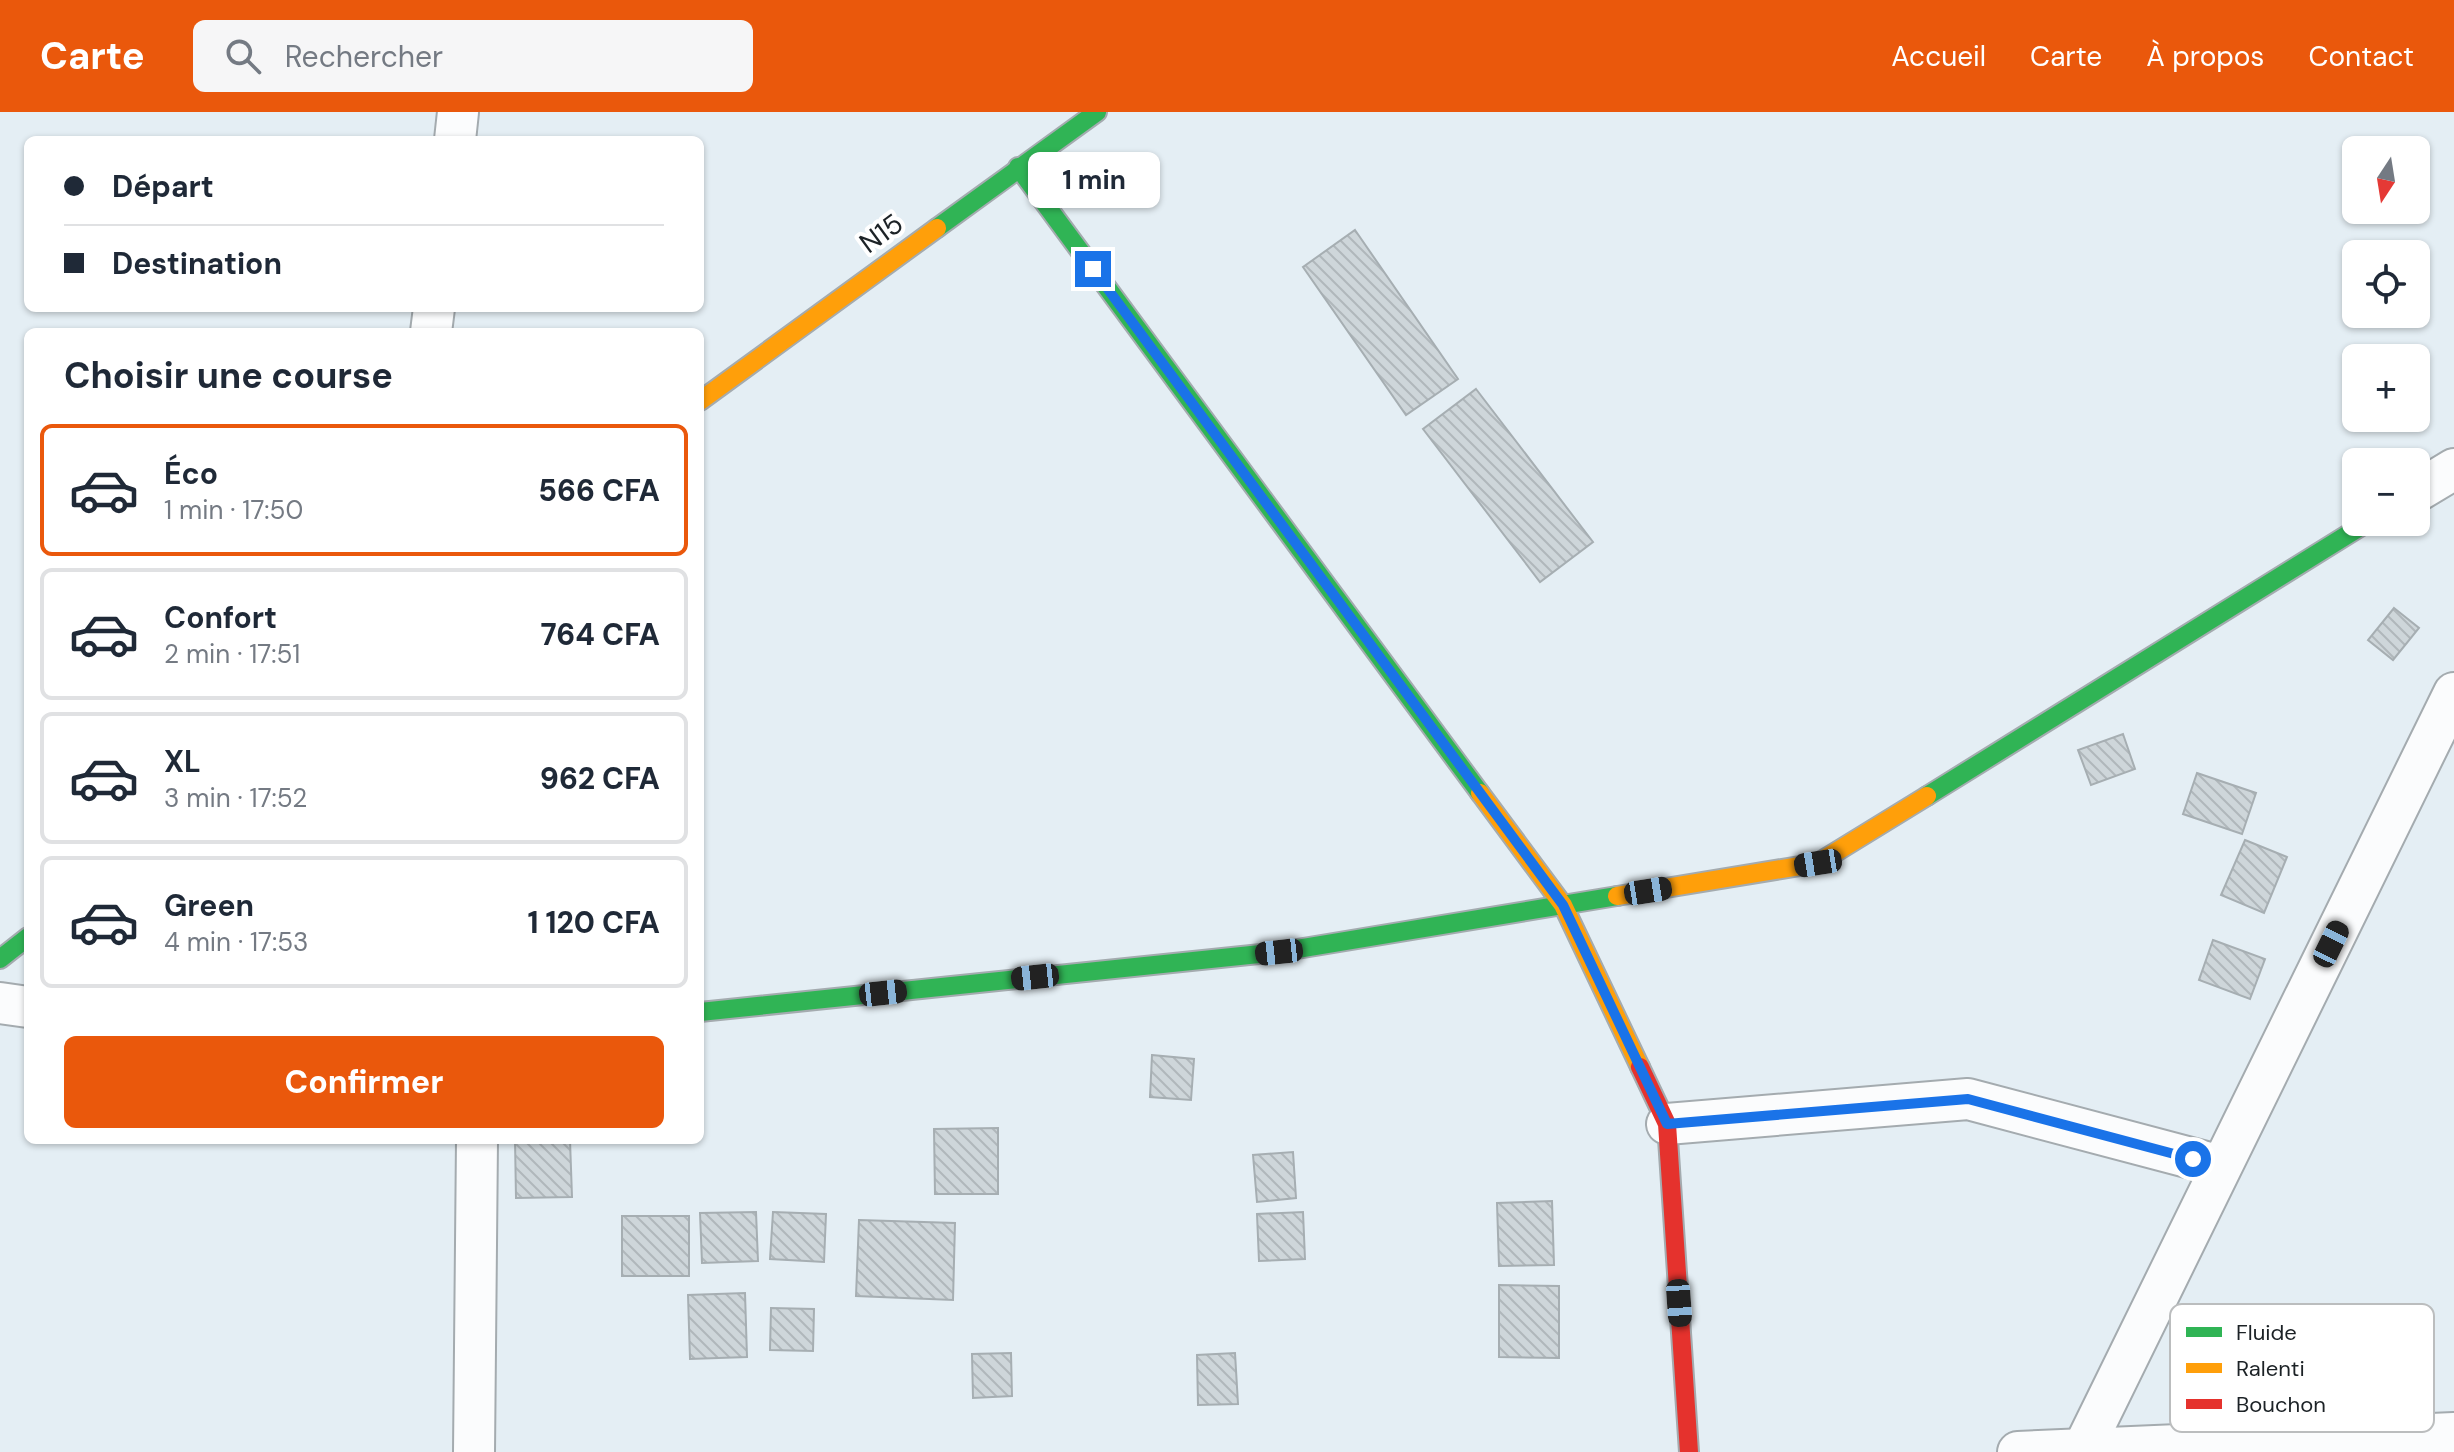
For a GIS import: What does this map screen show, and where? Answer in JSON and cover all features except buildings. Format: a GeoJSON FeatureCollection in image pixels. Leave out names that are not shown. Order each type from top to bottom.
{"type":"FeatureCollection","features":[{"type":"Feature","properties":{"kind":"street"},"geometry":{"type":"LineString","coordinates":[[455,136],[458,112]]}},
{"type":"Feature","properties":{"kind":"street","name":"N15"},"geometry":{"type":"LineString","coordinates":[[704,398],[1097,112]]}},
{"type":"Feature","properties":{"kind":"street"},"geometry":{"type":"LineString","coordinates":[[1018,167],[1563,905],[1667,1124],[1689,1452]]}},
{"type":"Feature","properties":{"kind":"street"},"geometry":{"type":"LineString","coordinates":[[2430,484],[2454,469]]}},
{"type":"Feature","properties":{"kind":"street"},"geometry":{"type":"LineString","coordinates":[[704,1012],[1279,952],[1818,863],[2345,536]]}},
{"type":"Feature","properties":{"kind":"street"},"geometry":{"type":"LineString","coordinates":[[2083,1449],[2454,693]]}},
{"type":"Feature","properties":{"kind":"street"},"geometry":{"type":"LineString","coordinates":[[0,959],[24,940]]}},
{"type":"Feature","properties":{"kind":"street"},"geometry":{"type":"LineString","coordinates":[[0,1003],[24,1006]]}},
{"type":"Feature","properties":{"kind":"street"},"geometry":{"type":"LineString","coordinates":[[1667,1124],[1968,1099],[2221,1166]]}},
{"type":"Feature","properties":{"kind":"street"},"geometry":{"type":"LineString","coordinates":[[474,1452],[477,1144]]}},
{"type":"Feature","properties":{"kind":"street"},"geometry":{"type":"LineString","coordinates":[[2018,1452],[2454,1433]]}},
{"type":"Feature","properties":{"kind":"traffic: fast"},"geometry":{"type":"LineString","coordinates":[[937,228],[1097,112]]}},
{"type":"Feature","properties":{"kind":"traffic: fast"},"geometry":{"type":"LineString","coordinates":[[1018,167],[1480,793]]}},
{"type":"Feature","properties":{"kind":"traffic: fast"},"geometry":{"type":"LineString","coordinates":[[1927,796],[2345,536]]}},
{"type":"Feature","properties":{"kind":"traffic: fast"},"geometry":{"type":"LineString","coordinates":[[704,1012],[1279,952],[1617,896]]}},
{"type":"Feature","properties":{"kind":"traffic: fast"},"geometry":{"type":"LineString","coordinates":[[0,959],[24,940]]}},
{"type":"Feature","properties":{"kind":"traffic: slow"},"geometry":{"type":"LineString","coordinates":[[704,398],[937,228]]}},
{"type":"Feature","properties":{"kind":"traffic: slow"},"geometry":{"type":"LineString","coordinates":[[1480,793],[1563,905],[1640,1067]]}},
{"type":"Feature","properties":{"kind":"traffic: slow"},"geometry":{"type":"LineString","coordinates":[[1617,896],[1818,863],[1927,796]]}},
{"type":"Feature","properties":{"kind":"traffic: jam"},"geometry":{"type":"LineString","coordinates":[[1640,1067],[1667,1124],[1689,1452]]}},
{"type":"Feature","properties":{"kind":"route"},"geometry":{"type":"LineString","coordinates":[[1093,269],[1563,905],[1667,1124],[1968,1099],[2193,1159]]}}]}
